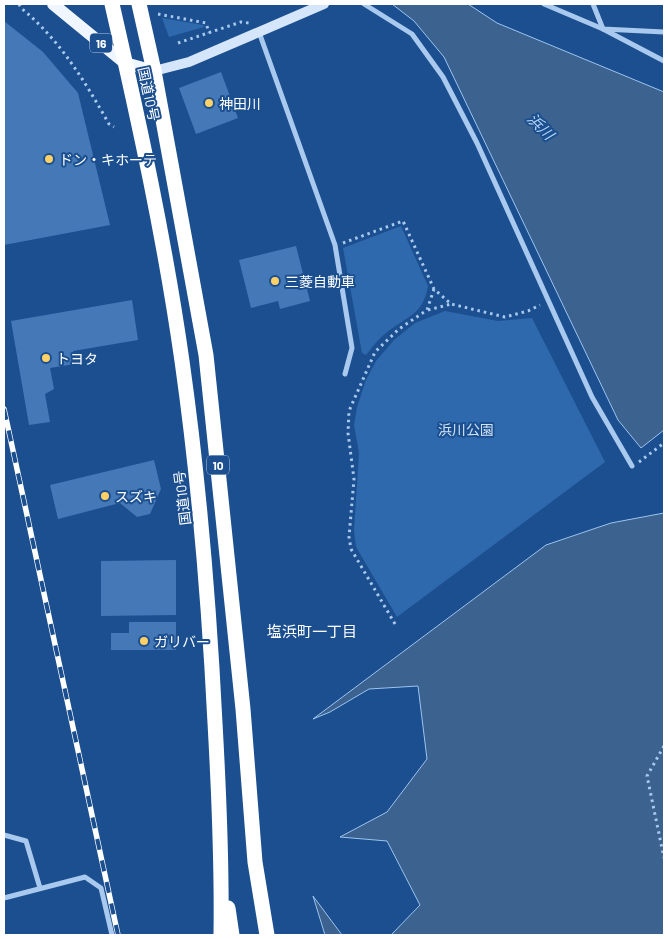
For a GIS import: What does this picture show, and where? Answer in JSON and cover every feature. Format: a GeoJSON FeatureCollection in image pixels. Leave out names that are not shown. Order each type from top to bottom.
{"type":"FeatureCollection","features":[{"type":"Feature","properties":{"kind":"highway","name":"10"},"geometry":{"type":"LineString","coordinates":[[112,4],[125,63]]}},
{"type":"Feature","properties":{"kind":"highway","name":"10"},"geometry":{"type":"LineString","coordinates":[[139,4],[154,71]]}},
{"type":"Feature","properties":{"kind":"highway","name":"国道10号"},"geometry":{"type":"LineString","coordinates":[[125,63],[150,176],[182,359],[203,537],[211,643],[222,864],[220,935]]}},
{"type":"Feature","properties":{"kind":"highway","name":"国道10号"},"geometry":{"type":"LineString","coordinates":[[154,71],[206,355],[243,709],[255,862],[267,935]]}},
{"type":"Feature","properties":{"kind":"highway","name":"10"},"geometry":{"type":"LineString","coordinates":[[255,862],[256,935]]}},
{"type":"Feature","properties":{"kind":"highway","name":"10"},"geometry":{"type":"LineString","coordinates":[[222,864],[232,935]]}},
{"type":"Feature","properties":{"kind":"main road","name":"16"},"geometry":{"type":"LineString","coordinates":[[53,4],[125,63],[154,71]]}},
{"type":"Feature","properties":{"kind":"street"},"geometry":{"type":"LineString","coordinates":[[154,71],[189,62],[324,4]]}},
{"type":"Feature","properties":{"kind":"street"},"geometry":{"type":"LineString","coordinates":[[364,4],[412,34],[443,77],[477,143],[592,397],[632,466]]}},
{"type":"Feature","properties":{"kind":"street"},"geometry":{"type":"LineString","coordinates":[[544,4],[603,28],[664,61]]}},
{"type":"Feature","properties":{"kind":"street"},"geometry":{"type":"LineString","coordinates":[[593,4],[603,28]]}},
{"type":"Feature","properties":{"kind":"street"},"geometry":{"type":"LineString","coordinates":[[603,28],[664,32]]}},
{"type":"Feature","properties":{"kind":"street"},"geometry":{"type":"LineString","coordinates":[[259,32],[335,245],[352,348],[345,374]]}},
{"type":"Feature","properties":{"kind":"street"},"geometry":{"type":"LineString","coordinates":[[4,835],[26,841],[40,888]]}},
{"type":"Feature","properties":{"kind":"street"},"geometry":{"type":"LineString","coordinates":[[4,898],[85,877],[101,888],[112,935]]}},
{"type":"Feature","properties":{"kind":"path"},"geometry":{"type":"LineString","coordinates":[[19,4],[77,65],[109,124],[114,127]]}},
{"type":"Feature","properties":{"kind":"path"},"geometry":{"type":"LineString","coordinates":[[158,14],[206,23],[209,33]]}},
{"type":"Feature","properties":{"kind":"path"},"geometry":{"type":"LineString","coordinates":[[178,43],[241,22],[250,23]]}},
{"type":"Feature","properties":{"kind":"path"},"geometry":{"type":"LineString","coordinates":[[335,245],[403,221],[434,289],[451,304]]}},
{"type":"Feature","properties":{"kind":"path"},"geometry":{"type":"LineString","coordinates":[[427,310],[434,289]]}},
{"type":"Feature","properties":{"kind":"path"},"geometry":{"type":"LineString","coordinates":[[395,624],[351,548],[349,537],[354,465],[348,433],[349,411],[375,352],[399,329],[427,310],[451,304],[505,317],[528,312],[549,301]]}},
{"type":"Feature","properties":{"kind":"path"},"geometry":{"type":"LineString","coordinates":[[632,466],[664,443]]}},
{"type":"Feature","properties":{"kind":"path"},"geometry":{"type":"LineString","coordinates":[[664,746],[647,776],[664,858]]}},
{"type":"Feature","properties":{"kind":"green space"},"geometry":{"type":"Polygon","coordinates":[[[162,18],[203,25],[204,27],[169,37],[162,18]]]}},
{"type":"Feature","properties":{"kind":"green space"},"geometry":{"type":"Polygon","coordinates":[[[401,226],[428,286],[426,296],[418,310],[382,336],[366,355],[362,353],[343,248],[401,226]]]}},
{"type":"Feature","properties":{"kind":"green space","name":"浜川公園"},"geometry":{"type":"Polygon","coordinates":[[[445,311],[498,321],[532,318],[605,462],[397,617],[356,547],[354,531],[359,453],[354,425],[357,407],[366,380],[376,361],[394,340],[415,323],[445,311]]]}},
{"type":"Feature","properties":{"kind":"water","name":"浜川"},"geometry":{"type":"Polygon","coordinates":[[[392,4],[468,4],[497,23],[664,92],[664,430],[641,448],[618,420],[444,57],[414,21],[392,4]]]}},
{"type":"Feature","properties":{"kind":"water"},"geometry":{"type":"Polygon","coordinates":[[[664,513],[664,935],[391,935],[420,905],[387,841],[340,837],[387,812],[427,759],[418,686],[369,689],[330,712],[313,719],[546,545],[611,523],[664,513]]]}},
{"type":"Feature","properties":{"kind":"water"},"geometry":{"type":"Polygon","coordinates":[[[313,896],[342,935],[325,935],[313,896]]]}},
{"type":"Feature","properties":{"kind":"building","name":"ドン・キホーテ"},"geometry":{"type":"Polygon","coordinates":[[[4,21],[43,52],[78,93],[110,225],[4,245],[4,21]]]}},
{"type":"Feature","properties":{"kind":"building","name":"神田川"},"geometry":{"type":"Polygon","coordinates":[[[221,72],[238,118],[196,134],[179,88],[221,72]]]}},
{"type":"Feature","properties":{"kind":"building","name":"三菱自動車"},"geometry":{"type":"Polygon","coordinates":[[[296,246],[310,301],[280,309],[278,301],[251,308],[239,260],[296,246]]]}},
{"type":"Feature","properties":{"kind":"building","name":"トヨタ"},"geometry":{"type":"Polygon","coordinates":[[[132,300],[138,340],[73,351],[75,364],[50,368],[54,389],[45,394],[50,422],[29,425],[11,321],[132,300]]]}},
{"type":"Feature","properties":{"kind":"building","name":"スズキ"},"geometry":{"type":"Polygon","coordinates":[[[154,460],[161,489],[150,514],[137,517],[120,503],[58,519],[50,485],[154,460]]]}},
{"type":"Feature","properties":{"kind":"building"},"geometry":{"type":"Polygon","coordinates":[[[176,560],[176,615],[101,616],[101,561],[176,560]]]}},
{"type":"Feature","properties":{"kind":"building","name":"ガリバー"},"geometry":{"type":"Polygon","coordinates":[[[129,622],[176,622],[176,650],[111,650],[111,633],[129,633],[129,622]]]}},
{"type":"Feature","properties":{"kind":"railway"},"geometry":{"type":"LineString","coordinates":[[4,409],[118,935]]}},
{"type":"Feature","properties":{"kind":"place","name":"神田川"},"geometry":{"type":"Point","coordinates":[209,103]}},
{"type":"Feature","properties":{"kind":"place","name":"ドン・キホーテ"},"geometry":{"type":"Point","coordinates":[49,159]}},
{"type":"Feature","properties":{"kind":"place","name":"三菱自動車"},"geometry":{"type":"Point","coordinates":[275,281]}},
{"type":"Feature","properties":{"kind":"place","name":"トヨタ"},"geometry":{"type":"Point","coordinates":[46,358]}},
{"type":"Feature","properties":{"kind":"place","name":"スズキ"},"geometry":{"type":"Point","coordinates":[105,496]}},
{"type":"Feature","properties":{"kind":"place","name":"ガリバー"},"geometry":{"type":"Point","coordinates":[144,641]}},
{"type":"Feature","properties":{"kind":"district","name":"塩浜町一丁目"},"geometry":{"type":"Point","coordinates":[312,631]}}]}
